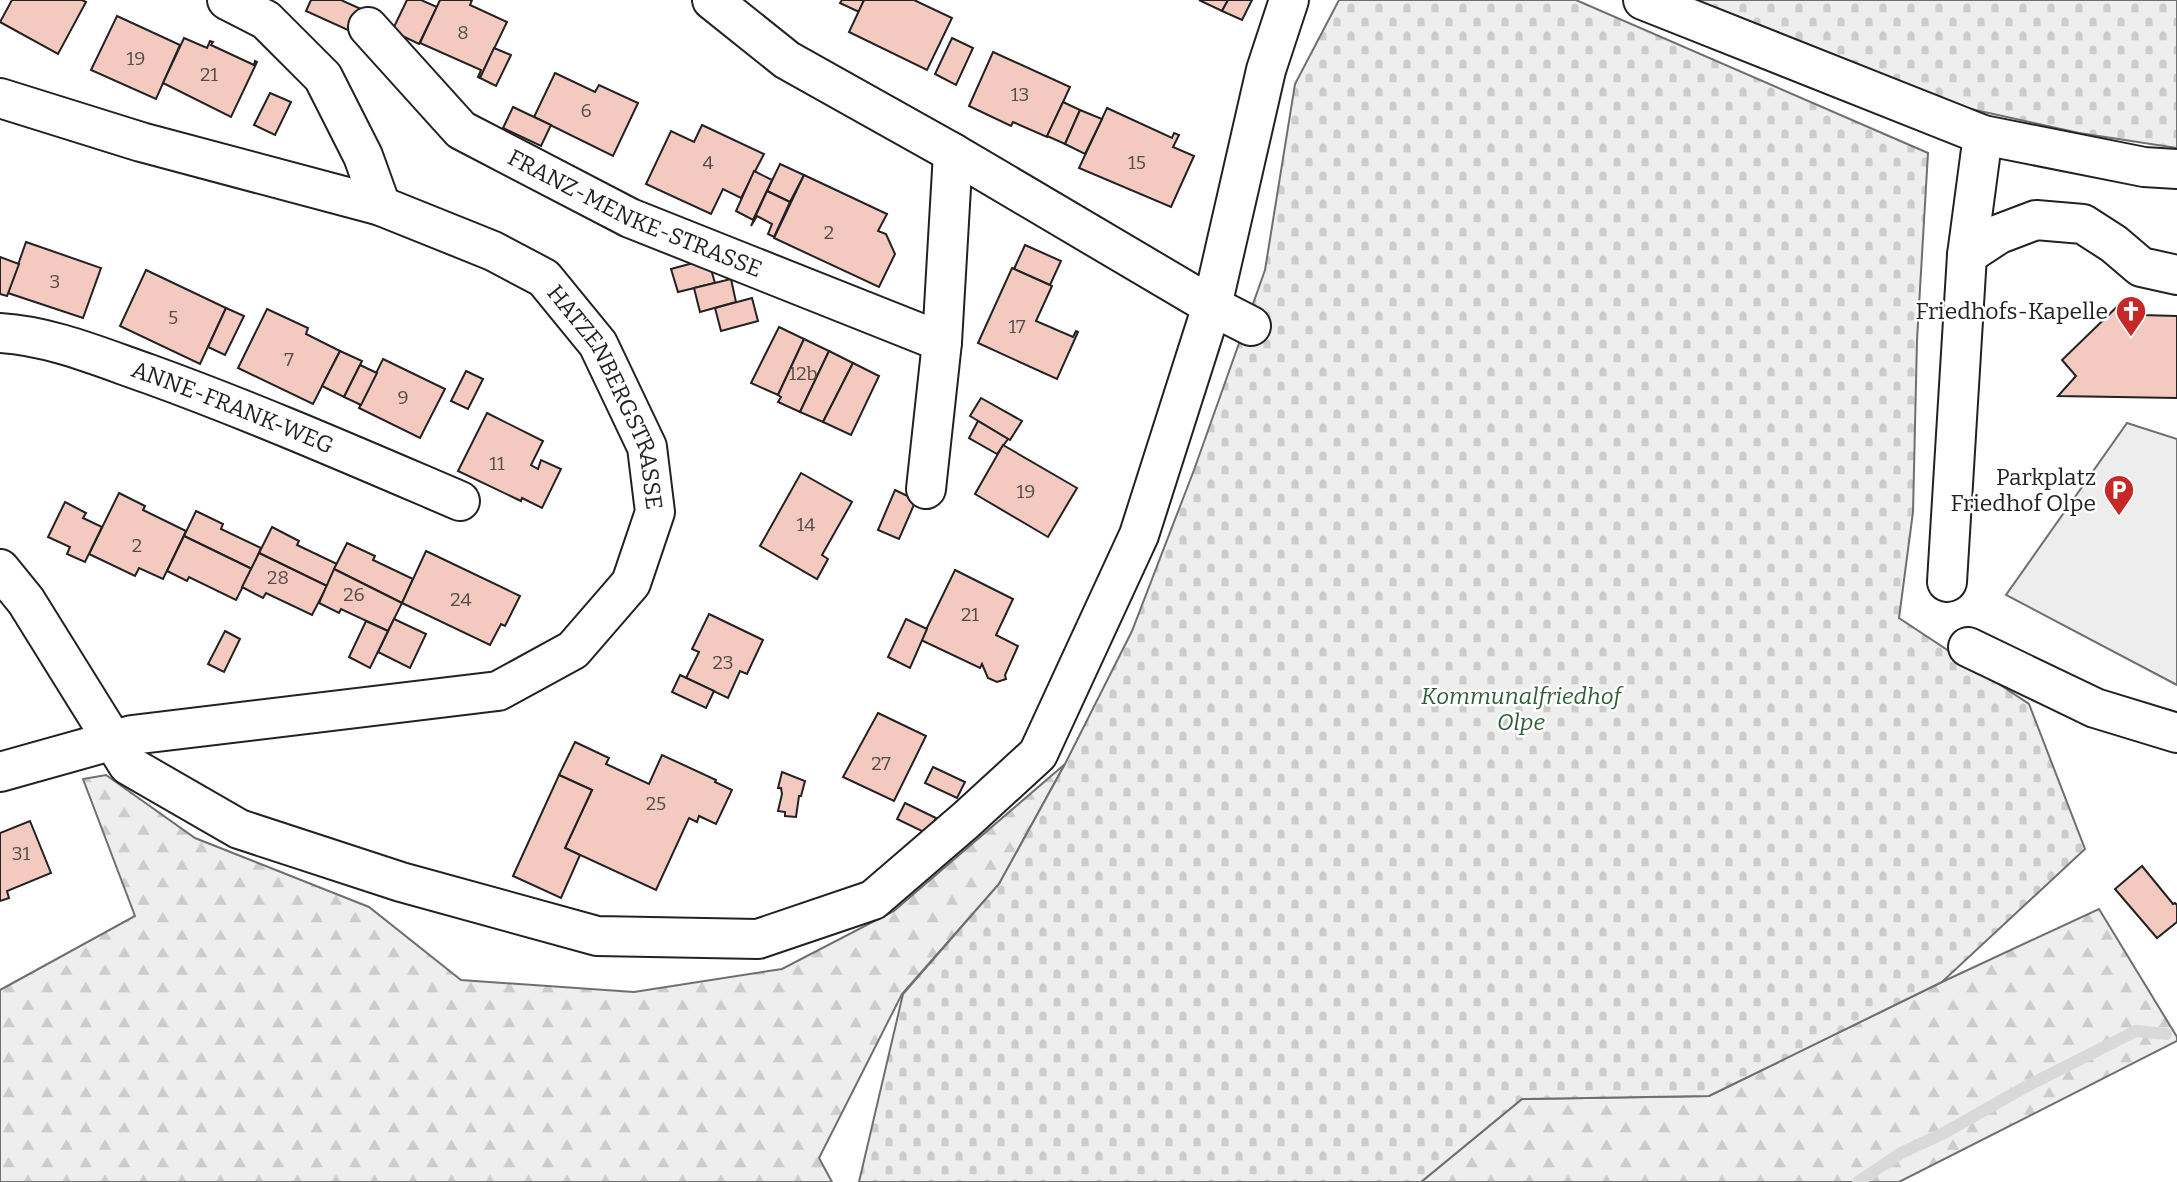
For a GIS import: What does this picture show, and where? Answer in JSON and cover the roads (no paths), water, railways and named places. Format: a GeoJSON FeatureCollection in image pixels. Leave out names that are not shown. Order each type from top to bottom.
{"type":"FeatureCollection","features":[{"type":"Feature","properties":{"kind":"street"},"geometry":{"type":"LineString","coordinates":[[227,0],[267,20],[323,77],[363,156],[381,206]]}},
{"type":"Feature","properties":{"kind":"street"},"geometry":{"type":"LineString","coordinates":[[712,0],[787,60],[1251,326]]}},
{"type":"Feature","properties":{"kind":"street"},"geometry":{"type":"LineString","coordinates":[[0,569],[26,601],[128,765],[239,829],[401,882],[597,936],[758,939],[873,900],[1038,754],[1139,535],[1212,306],[1266,69],[1289,0]]}},
{"type":"Feature","properties":{"kind":"street"},"geometry":{"type":"LineString","coordinates":[[1643,0],[1983,135],[2144,167],[2177,169]]}},
{"type":"Feature","properties":{"kind":"street","name":"FRANZ-MENKE-STRASSE"},"geometry":{"type":"LineString","coordinates":[[368,27],[461,130],[630,218],[942,342]]}},
{"type":"Feature","properties":{"kind":"street","name":"HATZENBERGSTRASSE"},"geometry":{"type":"LineString","coordinates":[[0,98],[141,142],[381,206],[493,251],[544,278],[598,344],[647,447],[655,512],[631,583],[573,650],[498,691],[132,735],[0,772]]}},
{"type":"Feature","properties":{"kind":"street"},"geometry":{"type":"LineString","coordinates":[[1947,582],[1966,256],[1983,135]]}},
{"type":"Feature","properties":{"kind":"street"},"geometry":{"type":"LineString","coordinates":[[926,489],[942,342],[953,153]]}},
{"type":"Feature","properties":{"kind":"street"},"geometry":{"type":"LineString","coordinates":[[1966,256],[1999,234],[2036,219],[2083,224],[2114,244],[2141,267],[2177,275]]}},
{"type":"Feature","properties":{"kind":"street","name":"ANNE-FRANK-WEG"},"geometry":{"type":"LineString","coordinates":[[0,333],[22,334],[79,349],[218,399],[460,501]]}},
{"type":"Feature","properties":{"kind":"street"},"geometry":{"type":"LineString","coordinates":[[1968,647],[2095,708],[2177,733]]}},
{"type":"Feature","properties":{"kind":"waterway"},"geometry":{"type":"LineString","coordinates":[[1858,1182],[1901,1153],[2136,1031],[2166,1034]]}},
{"type":"Feature","properties":{"kind":"place","name":"Friedhofs-Kapelle"},"geometry":{"type":"Point","coordinates":[2131,338]}},
{"type":"Feature","properties":{"kind":"place","name":"Parkplatz Friedhof Olpe"},"geometry":{"type":"Point","coordinates":[2119,517]}},
{"type":"Feature","properties":{"kind":"park label","name":"Kommunalfriedhof Olpe"},"geometry":{"type":"Point","coordinates":[1521,709]}}]}
